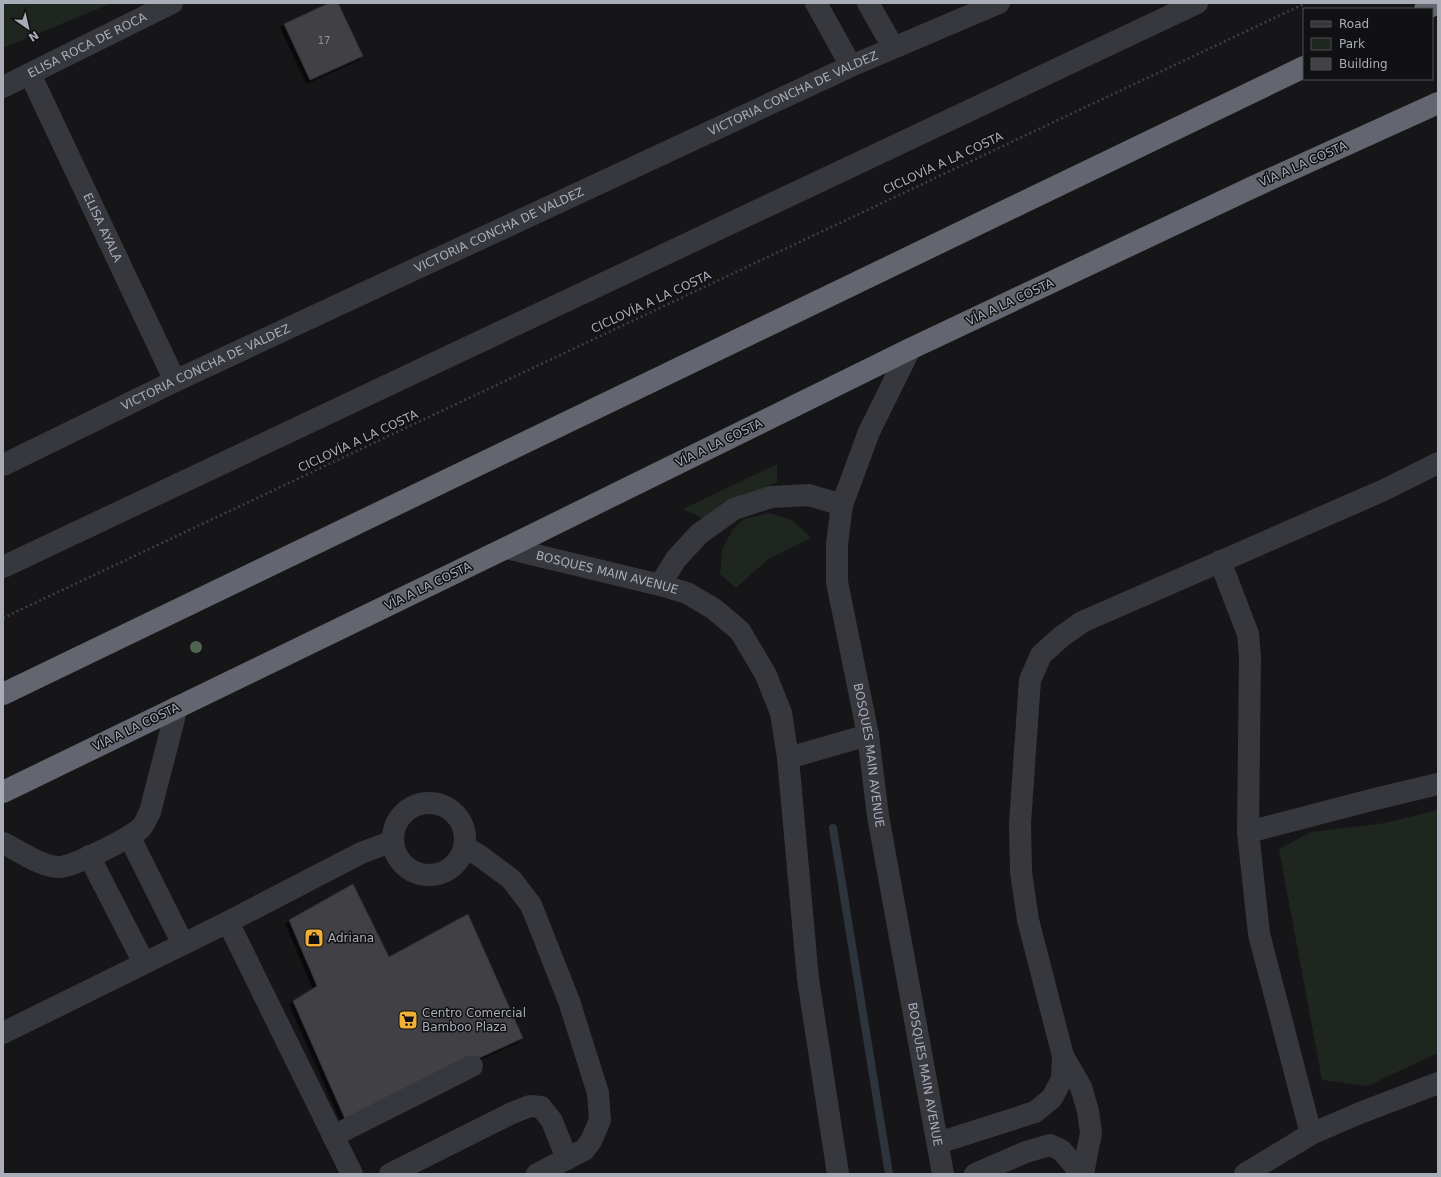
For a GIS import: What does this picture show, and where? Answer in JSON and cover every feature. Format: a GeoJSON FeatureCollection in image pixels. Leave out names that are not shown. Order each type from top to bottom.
{"type":"FeatureCollection","features":[{"type":"Feature","properties":{"kind":"highway"},"geometry":{"type":"LineString","coordinates":[[1428,8],[1438,3]]}},
{"type":"Feature","properties":{"kind":"highway"},"geometry":{"type":"LineString","coordinates":[[3,694],[1303,67]]}},
{"type":"Feature","properties":{"kind":"highway","name":"VÍA A LA COSTA"},"geometry":{"type":"LineString","coordinates":[[3,792],[506,548],[910,349],[1252,187],[1438,103]]}},
{"type":"Feature","properties":{"kind":"street","name":"ELISA ROCA DE ROCA"},"geometry":{"type":"LineString","coordinates":[[3,87],[172,3]]}},
{"type":"Feature","properties":{"kind":"street"},"geometry":{"type":"LineString","coordinates":[[816,3],[851,66]]}},
{"type":"Feature","properties":{"kind":"street"},"geometry":{"type":"LineString","coordinates":[[868,3],[892,48]]}},
{"type":"Feature","properties":{"kind":"street","name":"VICTORIA CONCHA DE VALDEZ"},"geometry":{"type":"LineString","coordinates":[[3,465],[175,381],[851,66],[999,3]]}},
{"type":"Feature","properties":{"kind":"street"},"geometry":{"type":"LineString","coordinates":[[3,567],[1197,3]]}},
{"type":"Feature","properties":{"kind":"street","name":"ELISA AYALA"},"geometry":{"type":"LineString","coordinates":[[30,74],[175,381]]}},
{"type":"Feature","properties":{"kind":"street","name":"BOSQUES MAIN AVENUE"},"geometry":{"type":"LineString","coordinates":[[910,349],[869,432],[842,505],[837,544],[837,582],[868,735],[878,816],[943,1174]]}},
{"type":"Feature","properties":{"kind":"street"},"geometry":{"type":"LineString","coordinates":[[1083,1174],[1091,1133],[1088,1111],[1081,1087],[1063,1056],[1028,920],[1021,872],[1020,823],[1030,680],[1041,655],[1061,637],[1082,622],[1384,490],[1438,463]]}},
{"type":"Feature","properties":{"kind":"street"},"geometry":{"type":"LineString","coordinates":[[660,585],[676,559],[698,534],[734,509],[771,497],[809,495],[842,505]]}},
{"type":"Feature","properties":{"kind":"street","name":"BOSQUES MAIN AVENUE"},"geometry":{"type":"LineString","coordinates":[[506,548],[688,593],[714,609],[740,631],[766,675],[781,713],[788,758],[808,979],[838,1174]]}},
{"type":"Feature","properties":{"kind":"street"},"geometry":{"type":"LineString","coordinates":[[1220,561],[1248,634],[1250,657],[1248,832],[1259,934],[1311,1134]]}},
{"type":"Feature","properties":{"kind":"street"},"geometry":{"type":"LineString","coordinates":[[3,843],[45,864],[60,867],[76,863],[129,836],[143,827],[150,812],[177,707]]}},
{"type":"Feature","properties":{"kind":"street"},"geometry":{"type":"LineString","coordinates":[[788,758],[868,735]]}},
{"type":"Feature","properties":{"kind":"street"},"geometry":{"type":"LineString","coordinates":[[1248,832],[1438,784]]}},
{"type":"Feature","properties":{"kind":"street"},"geometry":{"type":"LineString","coordinates":[[433,803],[447,808],[459,818],[465,832],[465,847],[454,865],[436,875],[416,873],[400,861],[393,841],[396,826],[404,813],[418,805],[433,803]]}},
{"type":"Feature","properties":{"kind":"street"},"geometry":{"type":"LineString","coordinates":[[129,836],[183,944]]}},
{"type":"Feature","properties":{"kind":"street"},"geometry":{"type":"LineString","coordinates":[[3,1033],[228,922],[361,853],[393,841]]}},
{"type":"Feature","properties":{"kind":"street"},"geometry":{"type":"LineString","coordinates":[[465,847],[511,879],[531,905],[569,1001],[598,1093],[600,1120],[591,1142],[584,1150],[537,1174]]}},
{"type":"Feature","properties":{"kind":"street"},"geometry":{"type":"LineString","coordinates":[[89,856],[144,963]]}},
{"type":"Feature","properties":{"kind":"street"},"geometry":{"type":"LineString","coordinates":[[228,922],[352,1174]]}},
{"type":"Feature","properties":{"kind":"street"},"geometry":{"type":"LineString","coordinates":[[938,1143],[1035,1112],[1052,1098],[1062,1079],[1063,1056]]}},
{"type":"Feature","properties":{"kind":"street"},"geometry":{"type":"LineString","coordinates":[[333,1136],[472,1066]]}},
{"type":"Feature","properties":{"kind":"street"},"geometry":{"type":"LineString","coordinates":[[1245,1174],[1311,1134],[1360,1112],[1438,1083]]}},
{"type":"Feature","properties":{"kind":"street"},"geometry":{"type":"LineString","coordinates":[[390,1174],[512,1113],[530,1106],[541,1107],[552,1120],[567,1158]]}},
{"type":"Feature","properties":{"kind":"street"},"geometry":{"type":"LineString","coordinates":[[975,1174],[1026,1152],[1050,1144],[1061,1150],[1083,1174]]}},
{"type":"Feature","properties":{"kind":"path","name":"CICLOVÍA A LA COSTA"},"geometry":{"type":"LineString","coordinates":[[3,618],[1306,3]]}},
{"type":"Feature","properties":{"kind":"green space"},"geometry":{"type":"Polygon","coordinates":[[[3,3],[112,3],[3,48],[3,3]]]}},
{"type":"Feature","properties":{"kind":"green space"},"geometry":{"type":"Polygon","coordinates":[[[777,464],[777,482],[702,518],[683,509],[777,464]]]}},
{"type":"Feature","properties":{"kind":"green space"},"geometry":{"type":"Polygon","coordinates":[[[769,513],[792,520],[811,538],[767,560],[736,588],[720,574],[722,550],[733,529],[744,519],[769,513]]]}},
{"type":"Feature","properties":{"kind":"green space"},"geometry":{"type":"Polygon","coordinates":[[[1438,810],[1438,1053],[1367,1086],[1322,1080],[1279,849],[1311,832],[1385,823],[1438,810]]]}},
{"type":"Feature","properties":{"kind":"building"},"geometry":{"type":"Polygon","coordinates":[[[329,3],[338,3],[363,56],[310,80],[284,24],[329,3]]]}},
{"type":"Feature","properties":{"kind":"building","name":"Centro Comercial Bamboo Plaza"},"geometry":{"type":"Polygon","coordinates":[[[353,884],[389,957],[468,914],[523,1038],[345,1119],[293,1001],[317,986],[289,920],[353,884]]]}},
{"type":"Feature","properties":{"kind":"waterway"},"geometry":{"type":"LineString","coordinates":[[833,828],[889,1174]]}},
{"type":"Feature","properties":{"kind":"place","name":"Adriana"},"geometry":{"type":"Point","coordinates":[314,938]}},
{"type":"Feature","properties":{"kind":"place","name":"Centro Comercial Bamboo Plaza"},"geometry":{"type":"Point","coordinates":[408,1020]}}]}
